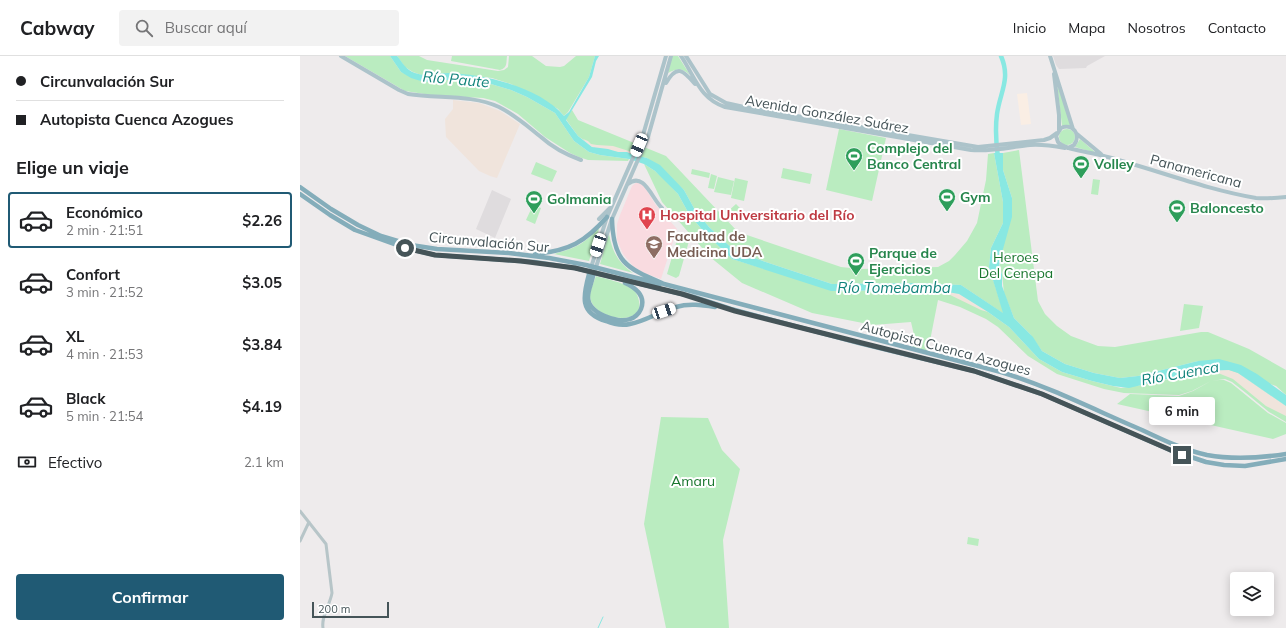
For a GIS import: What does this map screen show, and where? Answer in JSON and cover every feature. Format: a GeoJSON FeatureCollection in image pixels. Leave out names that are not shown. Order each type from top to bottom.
{"type":"FeatureCollection","features":[{"type":"Feature","properties":{"kind":"highway","name":"Circunvalación Sur"},"geometry":{"type":"LineString","coordinates":[[300,187],[345,218],[371,231],[410,245],[437,249],[522,253],[586,265],[664,284]]}},
{"type":"Feature","properties":{"kind":"highway","name":"Circunvalación Sur"},"geometry":{"type":"LineString","coordinates":[[300,194],[349,227],[405,248],[435,255],[508,260],[575,268],[646,286]]}},
{"type":"Feature","properties":{"kind":"highway"},"geometry":{"type":"LineString","coordinates":[[527,255],[549,253],[576,244],[610,218]]}},
{"type":"Feature","properties":{"kind":"highway"},"geometry":{"type":"LineString","coordinates":[[610,218],[614,244],[623,260],[630,268],[664,284]]}},
{"type":"Feature","properties":{"kind":"highway"},"geometry":{"type":"LineString","coordinates":[[591,275],[588,297],[592,308],[598,314],[607,317],[620,320],[629,320],[635,317],[639,312],[642,304],[642,297],[632,286],[614,278]]}},
{"type":"Feature","properties":{"kind":"highway"},"geometry":{"type":"LineString","coordinates":[[591,275],[584,294],[586,306],[592,315],[610,323],[631,324],[664,311],[687,305],[699,304],[730,309]]}},
{"type":"Feature","properties":{"kind":"highway","name":"Autopista Cuenca Azogues"},"geometry":{"type":"LineString","coordinates":[[664,284],[1001,372],[1054,391],[1165,441],[1201,454],[1238,458],[1260,458],[1286,454]]}},
{"type":"Feature","properties":{"kind":"highway","name":"Autopista Cuenca Azogues"},"geometry":{"type":"LineString","coordinates":[[646,286],[974,371],[1007,381],[1053,398],[1196,460],[1241,466],[1286,459]]}},
{"type":"Feature","properties":{"kind":"main road"},"geometry":{"type":"LineString","coordinates":[[341,56],[408,94],[483,102],[497,106],[519,119],[546,141],[581,160]]}},
{"type":"Feature","properties":{"kind":"main road"},"geometry":{"type":"LineString","coordinates":[[610,218],[612,206],[645,136],[666,56]]}},
{"type":"Feature","properties":{"kind":"main road"},"geometry":{"type":"LineString","coordinates":[[591,275],[610,218],[635,168],[662,88],[671,56]]}},
{"type":"Feature","properties":{"kind":"main road","name":"Avenida González Suárez"},"geometry":{"type":"LineString","coordinates":[[681,56],[703,92],[714,103],[732,108],[971,150],[1044,140],[1050,138],[1058,132]]}},
{"type":"Feature","properties":{"kind":"main road","name":"Avenida González Suárez"},"geometry":{"type":"LineString","coordinates":[[686,56],[710,94],[726,103],[954,144],[990,148]]}},
{"type":"Feature","properties":{"kind":"main road"},"geometry":{"type":"LineString","coordinates":[[1050,56],[1056,79],[1078,138],[1074,145],[1066,148],[1058,142],[1060,122],[1056,79]]}},
{"type":"Feature","properties":{"kind":"main road"},"geometry":{"type":"LineString","coordinates":[[662,88],[672,72],[680,70],[686,73],[703,92]]}},
{"type":"Feature","properties":{"kind":"main road"},"geometry":{"type":"LineString","coordinates":[[1058,132],[1067,126],[1074,129]]}},
{"type":"Feature","properties":{"kind":"main road","name":"Panamericana"},"geometry":{"type":"LineString","coordinates":[[1077,134],[1102,155]]}},
{"type":"Feature","properties":{"kind":"main road","name":"Avenida González Suárez"},"geometry":{"type":"LineString","coordinates":[[1005,146],[1039,145],[1066,148]]}},
{"type":"Feature","properties":{"kind":"main road","name":"Panamericana"},"geometry":{"type":"LineString","coordinates":[[1066,148],[1102,155],[1163,174],[1245,196],[1267,198],[1286,197]]}},
{"type":"Feature","properties":{"kind":"main road"},"geometry":{"type":"LineString","coordinates":[[626,186],[633,181],[640,181],[647,187],[662,208]]}},
{"type":"Feature","properties":{"kind":"main road"},"geometry":{"type":"LineString","coordinates":[[599,219],[612,206]]}},
{"type":"Feature","properties":{"kind":"street"},"geometry":{"type":"LineString","coordinates":[[300,511],[326,544],[332,593],[331,600],[322,621],[322,628]]}},
{"type":"Feature","properties":{"kind":"street"},"geometry":{"type":"LineString","coordinates":[[300,541],[309,522]]}},
{"type":"Feature","properties":{"kind":"shaded area"},"geometry":{"type":"Polygon","coordinates":[[[1053,56],[1105,56],[1086,68],[1059,69],[1053,56]]]}},
{"type":"Feature","properties":{"kind":"shaded area"},"geometry":{"type":"Polygon","coordinates":[[[1027,93],[1031,124],[1021,125],[1017,94],[1027,93]]]}},
{"type":"Feature","properties":{"kind":"shaded area","name":"Hospital Universitario del Río"},"geometry":{"type":"Polygon","coordinates":[[[637,182],[643,184],[655,204],[677,229],[661,279],[644,273],[633,266],[623,254],[617,240],[617,224],[620,215],[632,186],[637,182]]]}},
{"type":"Feature","properties":{"kind":"shaded area"},"geometry":{"type":"Polygon","coordinates":[[[492,190],[511,199],[495,238],[476,229],[492,190]]]}},
{"type":"Feature","properties":{"kind":"green space"},"geometry":{"type":"Polygon","coordinates":[[[345,56],[390,56],[401,72],[424,82],[447,80],[491,84],[511,90],[527,97],[555,113],[574,141],[589,152],[629,159],[628,161],[588,160],[579,157],[545,137],[518,114],[495,101],[483,98],[431,95],[405,91],[345,56]]]}},
{"type":"Feature","properties":{"kind":"green space"},"geometry":{"type":"Polygon","coordinates":[[[397,56],[419,56],[427,60],[498,71],[504,70],[508,67],[509,56],[532,56],[546,66],[560,67],[564,66],[576,56],[595,56],[589,77],[568,112],[564,116],[558,109],[511,84],[492,78],[447,73],[424,76],[405,67],[397,56]]]}},
{"type":"Feature","properties":{"kind":"green space"},"geometry":{"type":"Polygon","coordinates":[[[452,56],[507,56],[504,68],[500,70],[451,61],[452,56]]]}},
{"type":"Feature","properties":{"kind":"green space"},"geometry":{"type":"Polygon","coordinates":[[[672,56],[678,56],[690,75],[679,70],[674,70],[668,73],[672,56]]]}},
{"type":"Feature","properties":{"kind":"green space"},"geometry":{"type":"Polygon","coordinates":[[[1057,83],[1071,125],[1062,126],[1057,83]]]}},
{"type":"Feature","properties":{"kind":"green space"},"geometry":{"type":"Polygon","coordinates":[[[572,110],[578,120],[666,156],[738,232],[841,267],[860,269],[938,267],[949,261],[967,241],[977,223],[986,180],[988,154],[994,153],[1003,202],[1003,223],[991,248],[989,267],[1004,314],[961,285],[916,283],[832,284],[736,252],[709,227],[695,210],[684,190],[647,158],[595,148],[578,136],[565,118],[572,110]]]}},
{"type":"Feature","properties":{"kind":"green space","name":"Complejo del Banco Central"},"geometry":{"type":"Polygon","coordinates":[[[839,129],[886,138],[872,201],[826,190],[839,129]]]}},
{"type":"Feature","properties":{"kind":"green space"},"geometry":{"type":"Polygon","coordinates":[[[1067,129],[1073,131],[1075,137],[1073,143],[1067,145],[1061,143],[1059,137],[1061,131],[1067,129]]]}},
{"type":"Feature","properties":{"kind":"green space"},"geometry":{"type":"Polygon","coordinates":[[[1080,139],[1096,153],[1075,147],[1080,139]]]}},
{"type":"Feature","properties":{"kind":"green space","name":"Heroes Del Cenepa"},"geometry":{"type":"Polygon","coordinates":[[[1019,150],[1038,301],[1045,314],[1057,326],[1071,336],[1098,346],[1115,347],[1208,332],[1249,349],[1286,370],[1286,395],[1276,386],[1198,361],[1138,376],[1120,378],[1094,373],[1065,364],[1042,351],[1030,334],[1014,318],[1004,293],[1002,274],[999,269],[1012,198],[1003,170],[1003,153],[1019,150]]]}},
{"type":"Feature","properties":{"kind":"green space"},"geometry":{"type":"Polygon","coordinates":[[[536,162],[557,171],[552,182],[531,174],[536,162]]]}},
{"type":"Feature","properties":{"kind":"green space"},"geometry":{"type":"Polygon","coordinates":[[[644,164],[663,178],[678,194],[689,214],[704,232],[732,259],[838,291],[915,290],[942,291],[959,294],[1009,327],[1039,359],[1062,372],[1121,388],[1148,384],[1200,371],[1218,370],[1238,373],[1286,406],[1286,422],[1269,412],[1232,382],[1225,379],[1211,381],[1192,391],[1179,395],[1124,393],[1104,389],[1057,374],[1028,356],[998,327],[986,319],[960,307],[938,300],[928,351],[913,348],[914,335],[911,322],[873,325],[812,313],[742,283],[710,257],[662,202],[644,164]]]}},
{"type":"Feature","properties":{"kind":"green space"},"geometry":{"type":"Polygon","coordinates":[[[783,168],[812,174],[810,184],[781,178],[783,168]]]}},
{"type":"Feature","properties":{"kind":"green space"},"geometry":{"type":"Polygon","coordinates":[[[692,169],[710,173],[709,178],[691,174],[692,169]]]}},
{"type":"Feature","properties":{"kind":"green space"},"geometry":{"type":"Polygon","coordinates":[[[711,174],[717,176],[714,189],[708,188],[711,174]]]}},
{"type":"Feature","properties":{"kind":"green space"},"geometry":{"type":"Polygon","coordinates":[[[718,177],[734,181],[731,195],[714,192],[718,177]]]}},
{"type":"Feature","properties":{"kind":"green space"},"geometry":{"type":"Polygon","coordinates":[[[735,178],[748,181],[744,201],[731,198],[735,178]]]}},
{"type":"Feature","properties":{"kind":"green space"},"geometry":{"type":"Polygon","coordinates":[[[1093,179],[1100,180],[1098,195],[1091,194],[1093,179]]]}},
{"type":"Feature","properties":{"kind":"green space"},"geometry":{"type":"Polygon","coordinates":[[[736,204],[743,211],[733,221],[726,213],[736,204]]]}},
{"type":"Feature","properties":{"kind":"green space","name":"Golmania"},"geometry":{"type":"Polygon","coordinates":[[[533,205],[541,208],[535,224],[526,220],[533,205]]]}},
{"type":"Feature","properties":{"kind":"green space"},"geometry":{"type":"Polygon","coordinates":[[[600,226],[589,261],[554,254],[580,244],[600,226]]]}},
{"type":"Feature","properties":{"kind":"green space"},"geometry":{"type":"Polygon","coordinates":[[[609,233],[616,256],[623,265],[633,273],[600,264],[609,233]]]}},
{"type":"Feature","properties":{"kind":"green space"},"geometry":{"type":"Polygon","coordinates":[[[679,233],[689,241],[679,276],[676,278],[667,274],[679,233]]]}},
{"type":"Feature","properties":{"kind":"green space"},"geometry":{"type":"Polygon","coordinates":[[[596,276],[631,288],[637,295],[639,310],[634,315],[626,318],[617,318],[599,311],[593,304],[590,296],[596,276]]]}},
{"type":"Feature","properties":{"kind":"green space"},"geometry":{"type":"Polygon","coordinates":[[[1184,304],[1203,306],[1199,328],[1180,331],[1184,304]]]}},
{"type":"Feature","properties":{"kind":"green space"},"geometry":{"type":"Polygon","coordinates":[[[1224,380],[1231,383],[1268,413],[1286,423],[1286,434],[1273,439],[1117,404],[1130,394],[1179,396],[1193,391],[1211,381],[1224,380]]]}},
{"type":"Feature","properties":{"kind":"green space","name":"Amaru"},"geometry":{"type":"Polygon","coordinates":[[[661,417],[708,418],[722,450],[740,469],[723,540],[729,628],[666,628],[644,524],[661,417]]]}},
{"type":"Feature","properties":{"kind":"green space"},"geometry":{"type":"Polygon","coordinates":[[[968,537],[979,539],[978,546],[967,544],[968,537]]]}},
{"type":"Feature","properties":{"kind":"sand"},"geometry":{"type":"Polygon","coordinates":[[[453,100],[479,103],[500,111],[520,124],[497,178],[479,171],[446,137],[445,119],[453,109],[453,100]]]}},
{"type":"Feature","properties":{"kind":"sand"},"geometry":{"type":"Polygon","coordinates":[[[583,139],[591,144],[613,146],[632,152],[631,154],[595,148],[590,146],[583,139]]]}},
{"type":"Feature","properties":{"kind":"sand"},"geometry":{"type":"Polygon","coordinates":[[[942,291],[951,293],[961,292],[988,312],[981,310],[942,291]]]}},
{"type":"Feature","properties":{"kind":"sand"},"geometry":{"type":"Polygon","coordinates":[[[1218,370],[1229,370],[1238,373],[1286,406],[1286,416],[1266,406],[1233,379],[1218,373],[1218,370]]]}},
{"type":"Feature","properties":{"kind":"water"},"geometry":{"type":"Polygon","coordinates":[[[390,56],[397,56],[409,70],[419,74],[462,74],[494,79],[510,84],[541,97],[554,106],[564,116],[569,112],[589,77],[595,56],[599,56],[596,61],[592,77],[566,120],[578,136],[592,147],[618,152],[627,152],[647,158],[660,165],[684,190],[695,210],[709,227],[736,252],[832,284],[916,283],[961,285],[1003,313],[989,267],[991,248],[1003,223],[1003,202],[994,153],[1003,153],[1003,170],[1012,198],[1012,217],[1000,260],[999,268],[1002,274],[1002,286],[1014,318],[1033,337],[1042,351],[1065,364],[1094,373],[1120,378],[1138,376],[1198,361],[1219,359],[1241,365],[1257,374],[1286,395],[1286,406],[1238,373],[1229,370],[1200,371],[1129,388],[1092,381],[1062,372],[1039,359],[1009,327],[959,294],[942,291],[915,290],[831,291],[732,259],[704,232],[689,214],[678,194],[655,171],[644,164],[629,159],[589,152],[574,141],[555,113],[527,97],[511,90],[491,84],[447,80],[424,82],[411,78],[401,72],[390,56]]]}},
{"type":"Feature","properties":{"kind":"waterway"},"geometry":{"type":"LineString","coordinates":[[998,158],[996,120],[1005,79],[1004,64],[1001,56]]}},
{"type":"Feature","properties":{"kind":"waterway"},"geometry":{"type":"LineString","coordinates":[[598,628],[603,617]]}},
{"type":"Feature","properties":{"kind":"place","name":"Complejo del Banco Central"},"geometry":{"type":"Point","coordinates":[854,171]}},
{"type":"Feature","properties":{"kind":"place","name":"Volley"},"geometry":{"type":"Point","coordinates":[1081,179]}},
{"type":"Feature","properties":{"kind":"place","name":"Gym"},"geometry":{"type":"Point","coordinates":[947,212]}},
{"type":"Feature","properties":{"kind":"place","name":"Golmania"},"geometry":{"type":"Point","coordinates":[534,214]}},
{"type":"Feature","properties":{"kind":"place","name":"Baloncesto"},"geometry":{"type":"Point","coordinates":[1177,223]}},
{"type":"Feature","properties":{"kind":"place","name":"Hospital Universitario del Río"},"geometry":{"type":"Point","coordinates":[647,230]}},
{"type":"Feature","properties":{"kind":"place","name":"Facultad de Medicina UDA"},"geometry":{"type":"Point","coordinates":[654,259]}},
{"type":"Feature","properties":{"kind":"place","name":"Parque de Ejercicios"},"geometry":{"type":"Point","coordinates":[856,276]}},
{"type":"Feature","properties":{"kind":"route"},"geometry":{"type":"LineString","coordinates":[[405,248],[435,255],[491,258],[575,268],[682,294],[735,311],[974,371],[1007,381],[1060,401],[1182,455]]}},
{"type":"Feature","properties":{"kind":"water label","name":"Río Paute"},"geometry":{"type":"Point","coordinates":[456,79]}},
{"type":"Feature","properties":{"kind":"water label","name":"Río Tomebamba"},"geometry":{"type":"Point","coordinates":[894,287]}},
{"type":"Feature","properties":{"kind":"water label","name":"Río Cuenca"},"geometry":{"type":"Point","coordinates":[1180,373]}}]}
